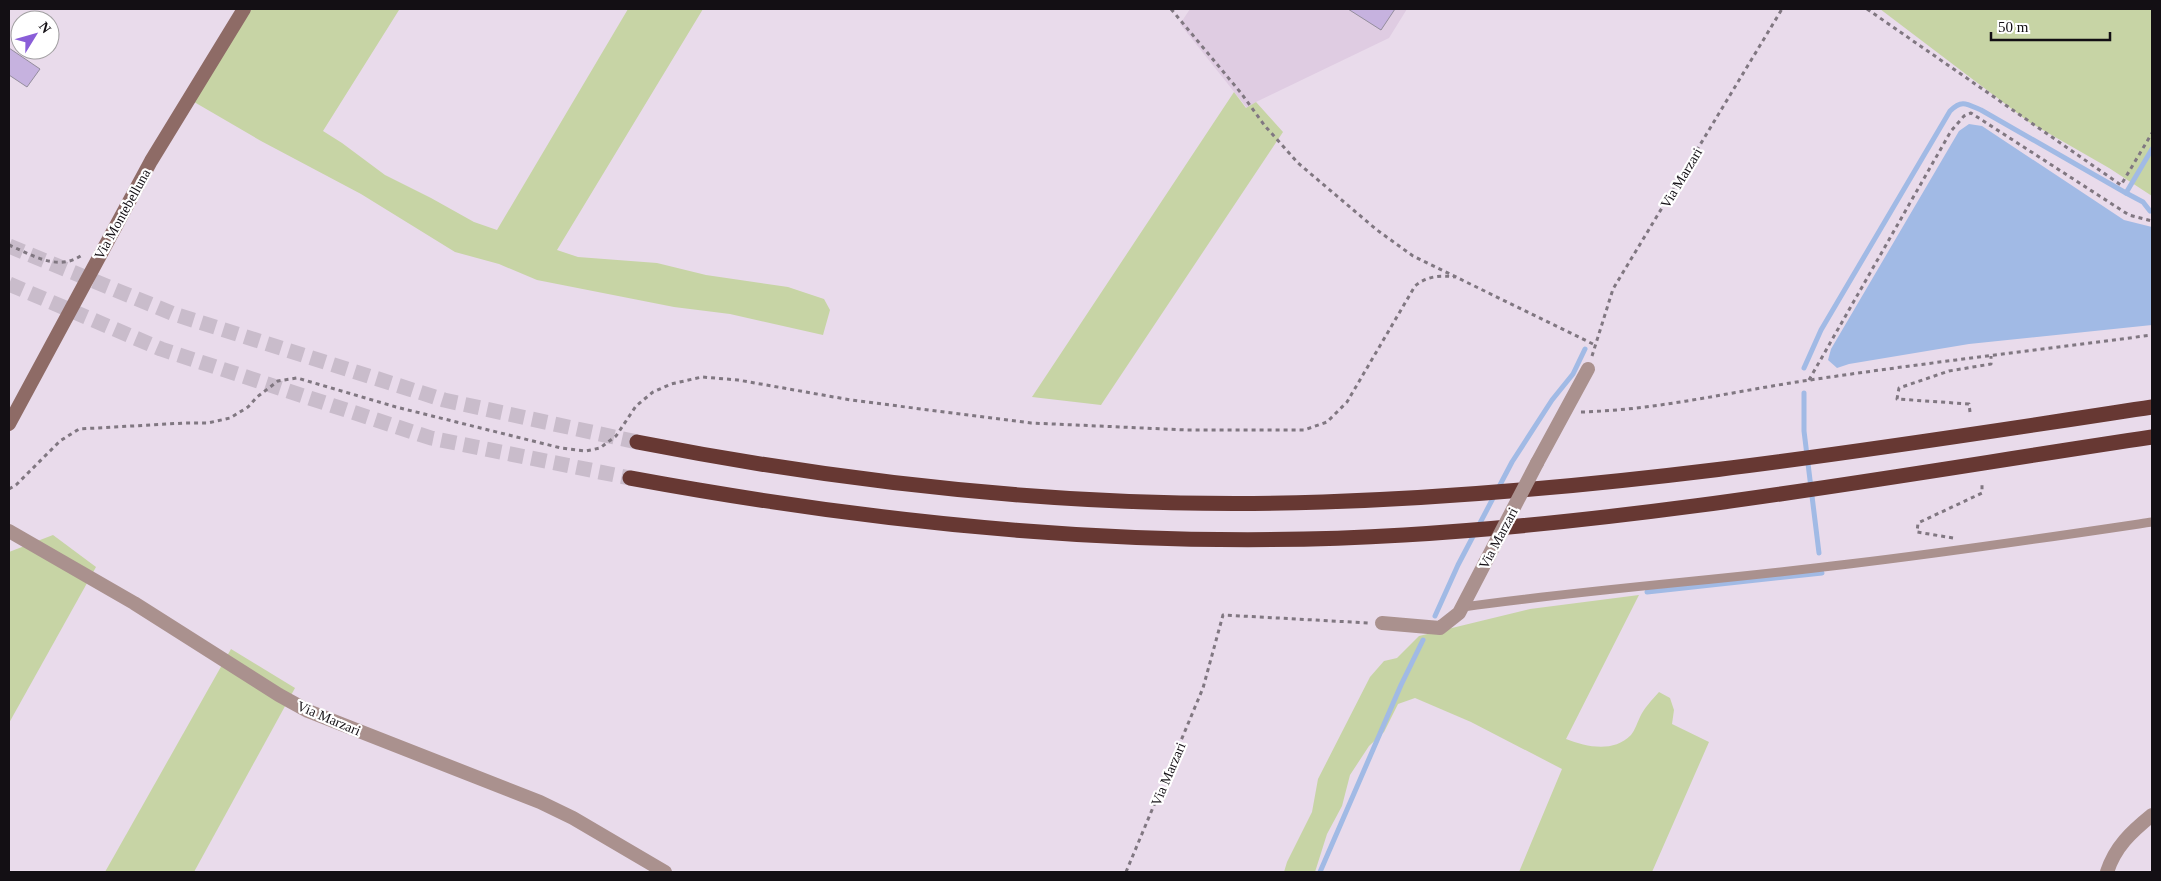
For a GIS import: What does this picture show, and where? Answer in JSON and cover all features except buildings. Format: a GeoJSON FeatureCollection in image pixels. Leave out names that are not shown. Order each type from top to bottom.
{"type":"FeatureCollection","features":[{"type":"Feature","properties":{"kind":"highway"},"geometry":{"type":"LineString","coordinates":[[637,442],[817,473],[1000,494],[1111,500],[1312,503],[1485,494],[1634,480],[1814,457],[2152,407]]}},
{"type":"Feature","properties":{"kind":"highway"},"geometry":{"type":"LineString","coordinates":[[630,478],[803,508],[996,530],[1107,537],[1282,540],[1402,536],[1604,517],[1716,503],[2152,437]]}},
{"type":"Feature","properties":{"kind":"main road","name":"Via Montebelluna"},"geometry":{"type":"LineString","coordinates":[[9,424],[151,161],[244,9]]}},
{"type":"Feature","properties":{"kind":"street","name":"Via Marzari"},"geometry":{"type":"LineString","coordinates":[[1382,623],[1440,628],[1459,614],[1588,369]]}},
{"type":"Feature","properties":{"kind":"street","name":"Via Marzari"},"geometry":{"type":"LineString","coordinates":[[9,531],[134,603],[278,696],[308,710],[540,802],[573,818],[665,872]]}},
{"type":"Feature","properties":{"kind":"street"},"geometry":{"type":"LineString","coordinates":[[2106,872],[2117,848],[2134,829],[2152,816]]}},
{"type":"Feature","properties":{"kind":"lane"},"geometry":{"type":"LineString","coordinates":[[1463,606],[1537,596],[1848,565],[2152,522]]}},
{"type":"Feature","properties":{"kind":"path"},"geometry":{"type":"LineString","coordinates":[[1171,9],[1241,93],[1265,126],[1298,163],[1340,200],[1406,251],[1595,345]]}},
{"type":"Feature","properties":{"kind":"path","name":"Via Marzari"},"geometry":{"type":"LineString","coordinates":[[1588,369],[1614,289],[1782,9]]}},
{"type":"Feature","properties":{"kind":"path"},"geometry":{"type":"LineString","coordinates":[[1867,9],[2121,185],[2152,133]]}},
{"type":"Feature","properties":{"kind":"path"},"geometry":{"type":"LineString","coordinates":[[1809,380],[1951,131],[1964,116],[1972,113],[2129,215],[2152,221]]}},
{"type":"Feature","properties":{"kind":"path"},"geometry":{"type":"LineString","coordinates":[[9,244],[52,263],[67,263],[86,253]]}},
{"type":"Feature","properties":{"kind":"path"},"geometry":{"type":"LineString","coordinates":[[9,489],[16,485],[60,441],[79,429],[185,423],[208,424],[230,418],[248,407],[257,396],[278,381],[297,378],[396,407],[561,448],[586,451],[600,448],[616,436],[636,406],[653,392],[671,384],[702,377],[738,380],[851,400],[1031,423],[1187,430],[1304,430],[1327,422],[1347,402],[1415,286],[1423,280],[1442,276],[1455,276]]}},
{"type":"Feature","properties":{"kind":"path"},"geometry":{"type":"LineString","coordinates":[[1566,412],[1607,411],[1708,399],[1809,380],[2152,335]]}},
{"type":"Feature","properties":{"kind":"path"},"geometry":{"type":"LineString","coordinates":[[1970,412],[1969,404],[1897,399],[1899,388],[1949,371],[1991,364],[1991,356]]}},
{"type":"Feature","properties":{"kind":"path"},"geometry":{"type":"LineString","coordinates":[[1978,548],[1978,542],[1918,532],[1918,523],[1982,493],[1982,482]]}},
{"type":"Feature","properties":{"kind":"path","name":"Via Marzari"},"geometry":{"type":"LineString","coordinates":[[1126,872],[1202,688],[1223,615],[1382,623]]}},
{"type":"Feature","properties":{"kind":"shaded area"},"geometry":{"type":"Polygon","coordinates":[[[1190,9],[1407,9],[1389,38],[1247,108],[1180,24],[1190,9]]]}},
{"type":"Feature","properties":{"kind":"green space"},"geometry":{"type":"Polygon","coordinates":[[[244,9],[399,10],[323,131],[385,175],[474,222],[497,230],[628,9],[703,9],[557,250],[578,257],[657,263],[706,275],[788,287],[824,299],[830,310],[823,335],[730,314],[674,307],[537,280],[499,264],[455,252],[361,194],[261,141],[189,99],[244,9]]]}},
{"type":"Feature","properties":{"kind":"green space"},"geometry":{"type":"Polygon","coordinates":[[[1880,9],[2152,9],[2152,196],[2109,168],[2029,122],[1880,9]]]}},
{"type":"Feature","properties":{"kind":"green space"},"geometry":{"type":"Polygon","coordinates":[[[1234,92],[1246,108],[1256,102],[1283,132],[1101,405],[1032,397],[1234,92]]]}},
{"type":"Feature","properties":{"kind":"green space"},"geometry":{"type":"Polygon","coordinates":[[[53,535],[96,567],[9,723],[9,552],[53,535]]]}},
{"type":"Feature","properties":{"kind":"green space"},"geometry":{"type":"Polygon","coordinates":[[[1639,595],[1566,739],[1600,747],[1624,741],[1634,731],[1644,710],[1659,692],[1670,698],[1674,710],[1672,724],[1709,742],[1652,872],[1519,872],[1562,769],[1471,722],[1415,698],[1398,704],[1384,732],[1369,746],[1350,775],[1342,806],[1327,834],[1315,872],[1284,872],[1287,862],[1312,812],[1318,779],[1370,677],[1384,661],[1397,658],[1419,636],[1530,609],[1639,595]]]}},
{"type":"Feature","properties":{"kind":"green space"},"geometry":{"type":"Polygon","coordinates":[[[231,649],[295,688],[194,872],[105,872],[231,649]]]}},
{"type":"Feature","properties":{"kind":"water"},"geometry":{"type":"Polygon","coordinates":[[[1969,124],[1982,126],[2124,220],[2152,227],[2152,325],[1969,344],[1849,364],[1837,368],[1828,360],[1831,349],[1959,131],[1969,124]]]}},
{"type":"Feature","properties":{"kind":"waterway"},"geometry":{"type":"LineString","coordinates":[[1804,368],[1821,330],[1954,107],[1965,104],[1981,110],[2126,193],[2152,149]]}},
{"type":"Feature","properties":{"kind":"waterway"},"geometry":{"type":"LineString","coordinates":[[2126,193],[2143,202],[2150,211]]}},
{"type":"Feature","properties":{"kind":"waterway"},"geometry":{"type":"LineString","coordinates":[[1435,616],[1458,565],[1512,462],[1552,400],[1573,374],[1585,349]]}},
{"type":"Feature","properties":{"kind":"waterway"},"geometry":{"type":"LineString","coordinates":[[1804,393],[1804,431],[1819,553]]}},
{"type":"Feature","properties":{"kind":"waterway"},"geometry":{"type":"LineString","coordinates":[[1647,592],[1822,573]]}},
{"type":"Feature","properties":{"kind":"waterway"},"geometry":{"type":"LineString","coordinates":[[1320,872],[1401,685],[1423,640]]}},
{"type":"Feature","properties":{"kind":"tunnel"},"geometry":{"type":"LineString","coordinates":[[9,246],[174,314],[444,400],[637,442]]}},
{"type":"Feature","properties":{"kind":"tunnel"},"geometry":{"type":"LineString","coordinates":[[9,284],[161,349],[431,438],[630,478]]}}]}
